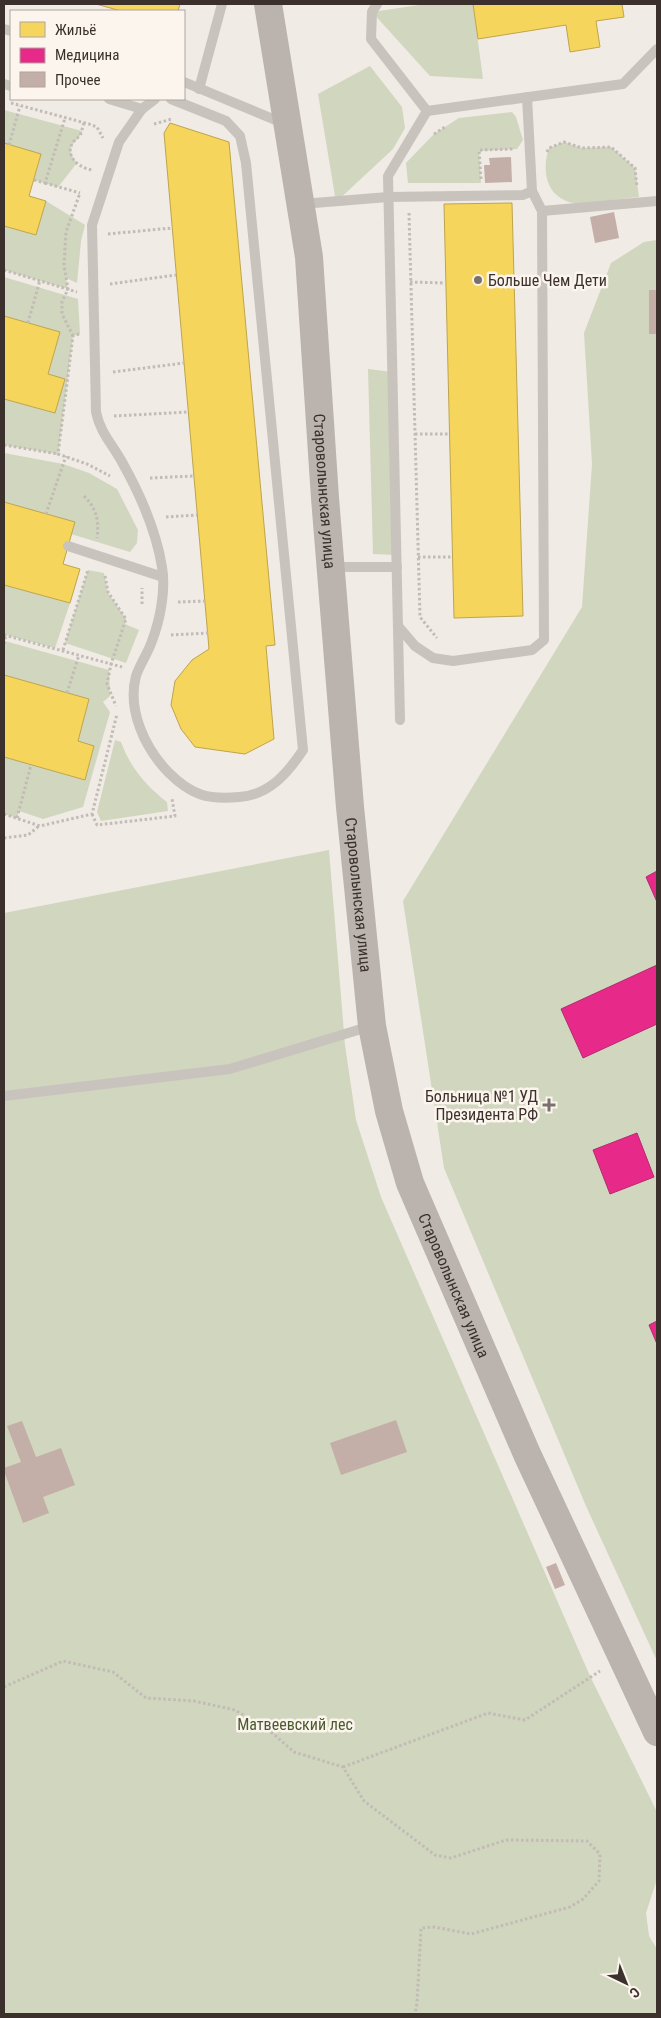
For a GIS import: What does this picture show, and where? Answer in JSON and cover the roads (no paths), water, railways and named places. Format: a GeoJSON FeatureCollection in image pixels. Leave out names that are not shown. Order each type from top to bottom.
{"type":"FeatureCollection","features":[{"type":"Feature","properties":{"kind":"street","name":"Староволынская улица"},"geometry":{"type":"LineString","coordinates":[[268,4],[309,257],[350,807],[372,1026],[389,1111],[410,1184],[527,1454],[657,1732]]}},
{"type":"Feature","properties":{"kind":"lane"},"geometry":{"type":"LineString","coordinates":[[199,89],[222,4]]}},
{"type":"Feature","properties":{"kind":"lane"},"geometry":{"type":"LineString","coordinates":[[377,4],[372,12],[371,39],[427,111]]}},
{"type":"Feature","properties":{"kind":"lane"},"geometry":{"type":"LineString","coordinates":[[427,111],[623,84],[657,50]]}},
{"type":"Feature","properties":{"kind":"lane"},"geometry":{"type":"LineString","coordinates":[[185,82],[288,125]]}},
{"type":"Feature","properties":{"kind":"lane"},"geometry":{"type":"LineString","coordinates":[[398,626],[415,646],[433,658],[453,662],[532,650],[544,640],[542,211],[532,191],[527,97]]}},
{"type":"Feature","properties":{"kind":"lane"},"geometry":{"type":"LineString","coordinates":[[112,100],[142,109]]}},
{"type":"Feature","properties":{"kind":"lane"},"geometry":{"type":"LineString","coordinates":[[154,100],[142,109],[119,142],[92,225],[96,412],[99,427],[138,492],[152,528],[163,568],[162,603],[153,640],[136,676],[135,697],[140,733],[154,757],[175,779],[194,793],[216,799],[251,796],[274,785],[290,769],[302,750],[246,163],[240,136],[226,120],[174,100]]}},
{"type":"Feature","properties":{"kind":"lane"},"geometry":{"type":"LineString","coordinates":[[400,720],[388,176],[427,111]]}},
{"type":"Feature","properties":{"kind":"lane"},"geometry":{"type":"LineString","coordinates":[[300,204],[408,196],[522,195],[532,191]]}},
{"type":"Feature","properties":{"kind":"lane"},"geometry":{"type":"LineString","coordinates":[[542,211],[657,201]]}},
{"type":"Feature","properties":{"kind":"lane"},"geometry":{"type":"LineString","coordinates":[[68,546],[162,577]]}},
{"type":"Feature","properties":{"kind":"lane"},"geometry":{"type":"LineString","coordinates":[[331,567],[397,567]]}},
{"type":"Feature","properties":{"kind":"lane"},"geometry":{"type":"LineString","coordinates":[[4,1096],[230,1069],[372,1026]]}},
{"type":"Feature","properties":{"kind":"place","name":"Больше Чем Дети"},"geometry":{"type":"Point","coordinates":[478,280]}},
{"type":"Feature","properties":{"kind":"place","name":"Больница №1 УД Президента РФ"},"geometry":{"type":"Point","coordinates":[549,1105]}},
{"type":"Feature","properties":{"kind":"park label","name":"Матвеевский лес"},"geometry":{"type":"Point","coordinates":[295,1724]}}]}
